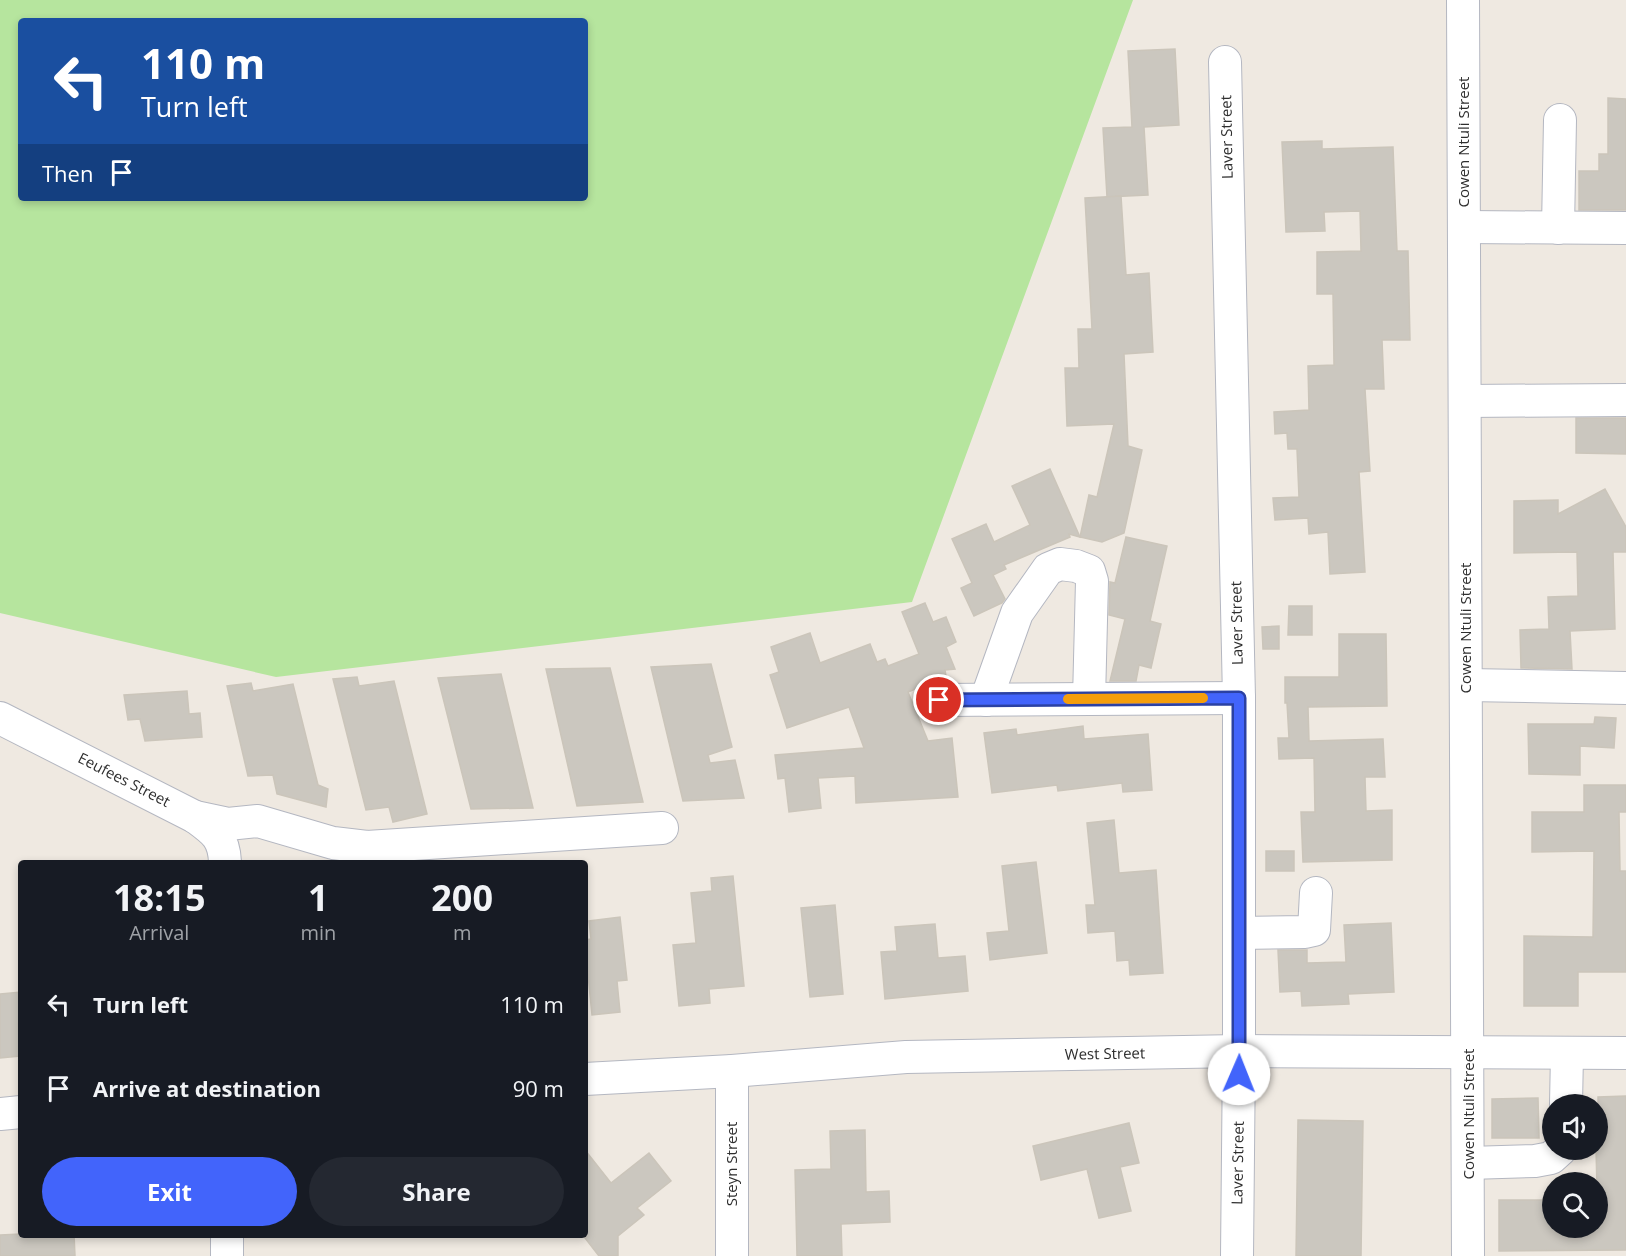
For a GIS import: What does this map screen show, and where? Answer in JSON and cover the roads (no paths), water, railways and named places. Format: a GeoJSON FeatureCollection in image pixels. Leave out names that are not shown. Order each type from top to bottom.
{"type":"FeatureCollection","features":[{"type":"Feature","properties":{"kind":"street","name":"Cowen Ntuli Street"},"geometry":{"type":"LineString","coordinates":[[1463,0],[1469,1052],[1468,1256]]}},
{"type":"Feature","properties":{"kind":"street","name":"Laver Street"},"geometry":{"type":"LineString","coordinates":[[1225,62],[1239,698],[1237,1256]]}},
{"type":"Feature","properties":{"kind":"street"},"geometry":{"type":"LineString","coordinates":[[1558,228],[1560,120]]}},
{"type":"Feature","properties":{"kind":"street"},"geometry":{"type":"LineString","coordinates":[[1465,228],[1626,228]]}},
{"type":"Feature","properties":{"kind":"street"},"geometry":{"type":"LineString","coordinates":[[1465,401],[1626,400]]}},
{"type":"Feature","properties":{"kind":"street"},"geometry":{"type":"LineString","coordinates":[[986,700],[1017,612],[1047,569],[1060,564],[1076,566],[1089,571],[1092,580],[1089,699]]}},
{"type":"Feature","properties":{"kind":"street"},"geometry":{"type":"LineString","coordinates":[[1467,685],[1626,688]]}},
{"type":"Feature","properties":{"kind":"street"},"geometry":{"type":"LineString","coordinates":[[939,700],[1239,698]]}},
{"type":"Feature","properties":{"kind":"street","name":"Eeufees Street"},"geometry":{"type":"LineString","coordinates":[[0,718],[195,816],[217,833],[225,860]]}},
{"type":"Feature","properties":{"kind":"street"},"geometry":{"type":"LineString","coordinates":[[195,816],[228,824],[258,821],[333,843],[367,847],[662,828]]}},
{"type":"Feature","properties":{"kind":"street"},"geometry":{"type":"LineString","coordinates":[[1239,933],[1314,930],[1316,893]]}},
{"type":"Feature","properties":{"kind":"street","name":"West Street"},"geometry":{"type":"LineString","coordinates":[[588,1079],[732,1071],[906,1057],[1239,1051],[1626,1053]]}},
{"type":"Feature","properties":{"kind":"street"},"geometry":{"type":"LineString","coordinates":[[1566,1094],[1567,1054]]}},
{"type":"Feature","properties":{"kind":"street","name":"Steyn Street"},"geometry":{"type":"LineString","coordinates":[[732,1071],[732,1256]]}},
{"type":"Feature","properties":{"kind":"street"},"geometry":{"type":"LineString","coordinates":[[0,1114],[18,1112]]}},
{"type":"Feature","properties":{"kind":"street"},"geometry":{"type":"LineString","coordinates":[[1468,1163],[1542,1160]]}},
{"type":"Feature","properties":{"kind":"street"},"geometry":{"type":"LineString","coordinates":[[226,1238],[227,1256]]}}]}
